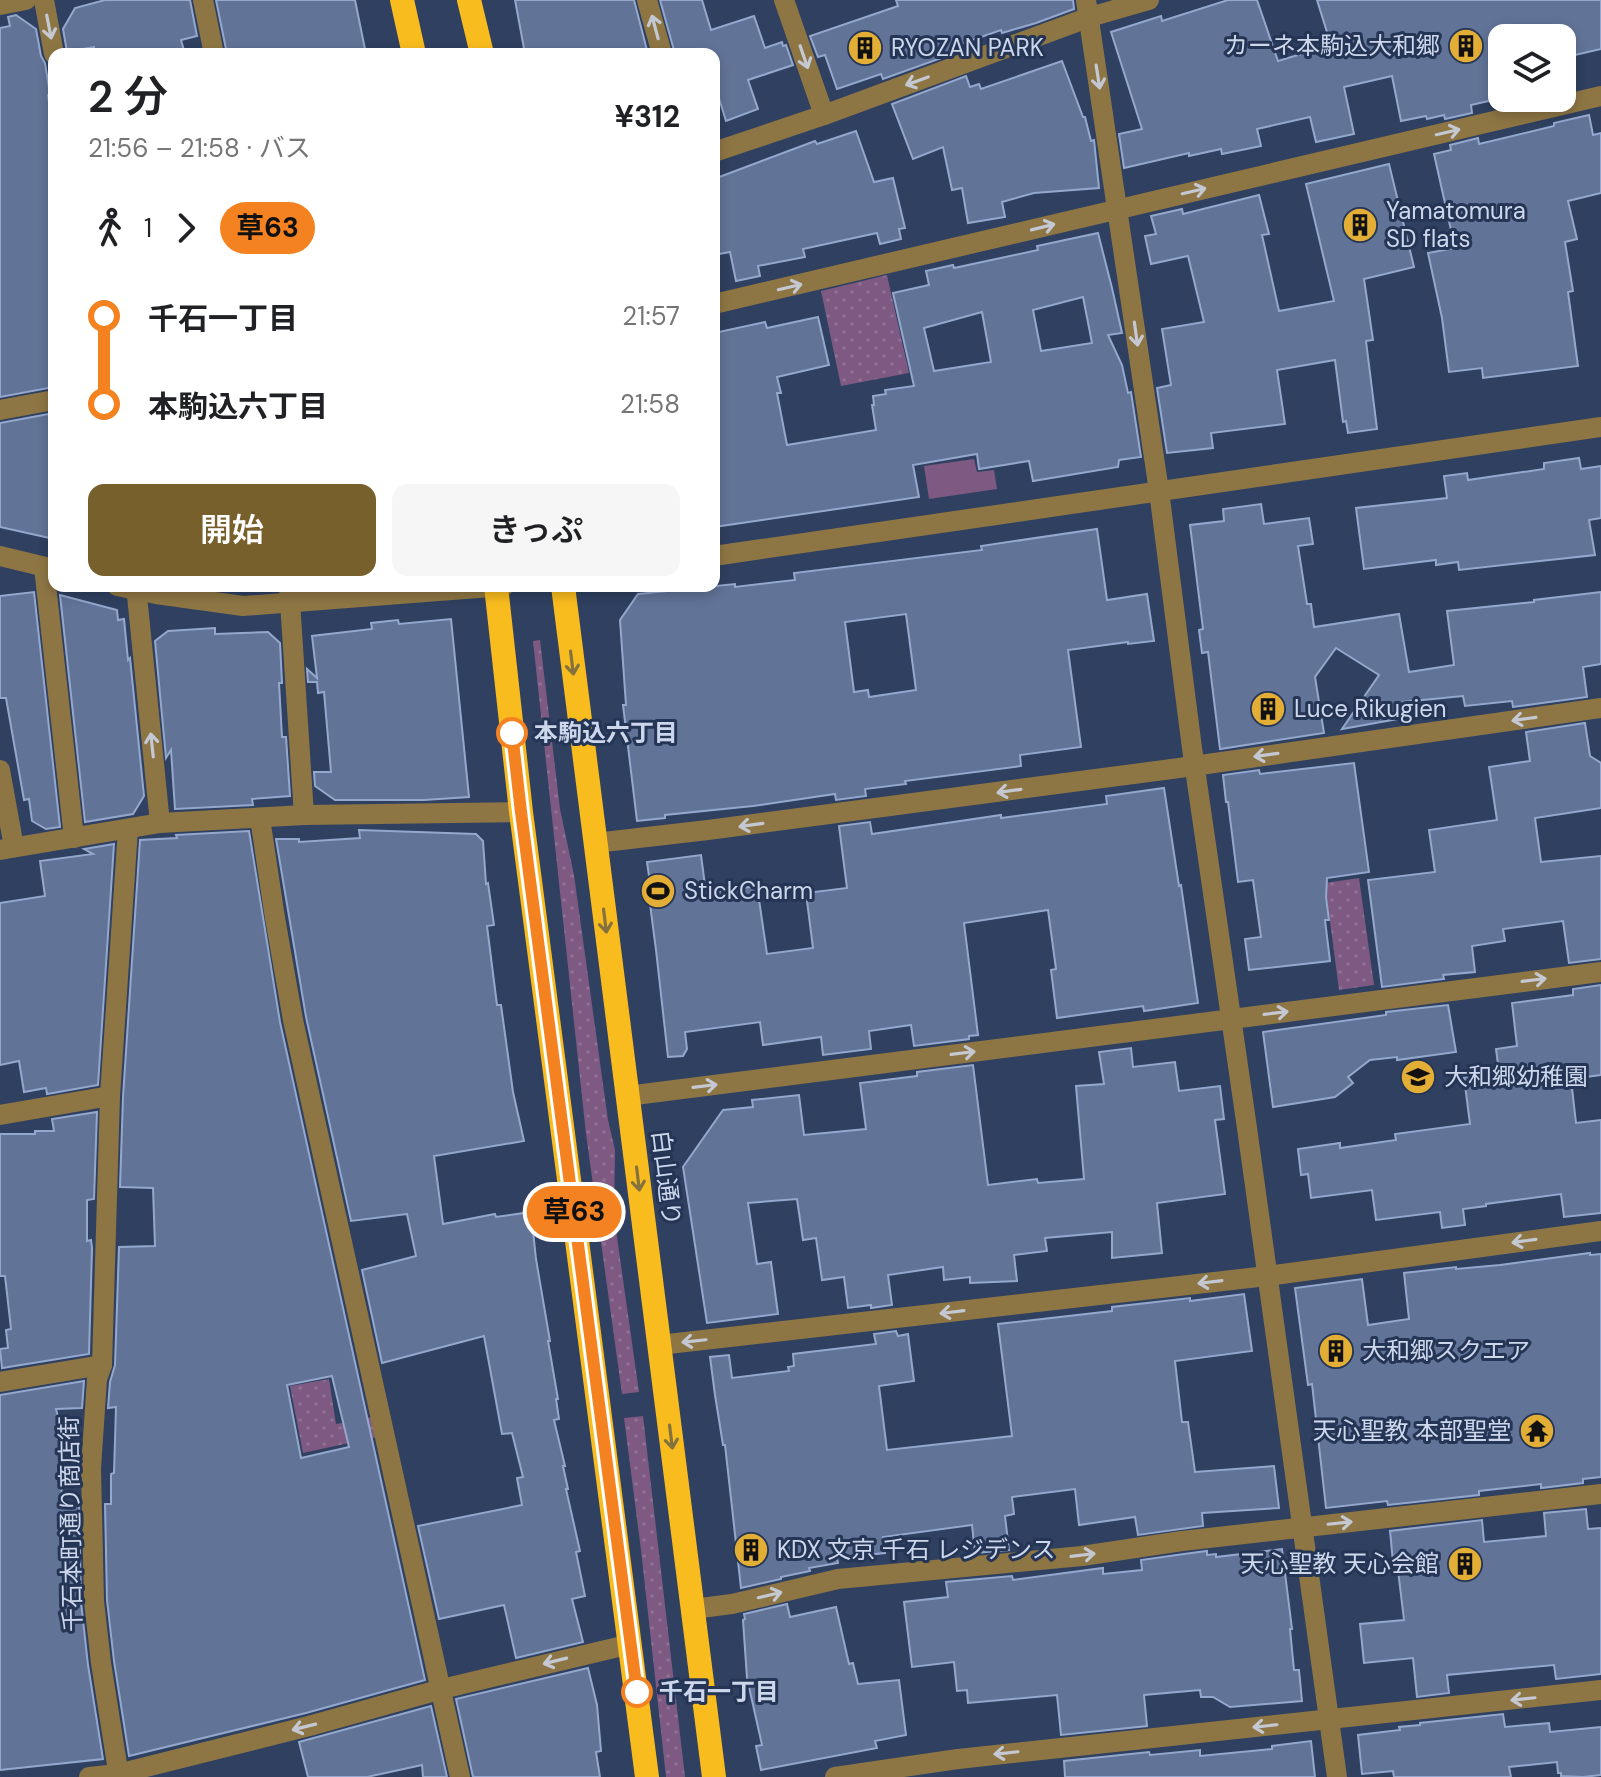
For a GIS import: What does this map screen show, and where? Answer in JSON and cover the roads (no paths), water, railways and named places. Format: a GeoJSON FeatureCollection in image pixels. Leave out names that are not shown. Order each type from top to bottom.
{"type":"FeatureCollection","features":[{"type":"Feature","properties":{"kind":"highway"},"geometry":{"type":"LineString","coordinates":[[402,0],[413,48]]}},
{"type":"Feature","properties":{"kind":"highway"},"geometry":{"type":"LineString","coordinates":[[469,0],[481,48]]}},
{"type":"Feature","properties":{"kind":"highway"},"geometry":{"type":"LineString","coordinates":[[500,592],[521,812],[647,1777]]}},
{"type":"Feature","properties":{"kind":"highway","name":"白山通り"},"geometry":{"type":"LineString","coordinates":[[564,592],[714,1777]]}},
{"type":"Feature","properties":{"kind":"street"},"geometry":{"type":"LineString","coordinates":[[0,5],[23,0]]}},
{"type":"Feature","properties":{"kind":"street"},"geometry":{"type":"LineString","coordinates":[[44,0],[53,48]]}},
{"type":"Feature","properties":{"kind":"street"},"geometry":{"type":"LineString","coordinates":[[203,0],[213,48]]}},
{"type":"Feature","properties":{"kind":"street"},"geometry":{"type":"LineString","coordinates":[[647,0],[660,48]]}},
{"type":"Feature","properties":{"kind":"street"},"geometry":{"type":"LineString","coordinates":[[784,0],[824,115]]}},
{"type":"Feature","properties":{"kind":"street"},"geometry":{"type":"LineString","coordinates":[[720,150],[824,115],[1088,9],[1149,0]]}},
{"type":"Feature","properties":{"kind":"street"},"geometry":{"type":"LineString","coordinates":[[1088,9],[1159,491],[1194,765],[1337,1777]]}},
{"type":"Feature","properties":{"kind":"street"},"geometry":{"type":"LineString","coordinates":[[720,303],[1601,96]]}},
{"type":"Feature","properties":{"kind":"street"},"geometry":{"type":"LineString","coordinates":[[0,410],[48,401]]}},
{"type":"Feature","properties":{"kind":"street"},"geometry":{"type":"LineString","coordinates":[[720,555],[1601,427]]}},
{"type":"Feature","properties":{"kind":"street"},"geometry":{"type":"LineString","coordinates":[[0,556],[48,568]]}},
{"type":"Feature","properties":{"kind":"street"},"geometry":{"type":"LineString","coordinates":[[51,592],[74,838]]}},
{"type":"Feature","properties":{"kind":"street"},"geometry":{"type":"LineString","coordinates":[[131,592],[160,823]]}},
{"type":"Feature","properties":{"kind":"street"},"geometry":{"type":"LineString","coordinates":[[155,592],[243,606],[289,595],[359,592]]}},
{"type":"Feature","properties":{"kind":"street"},"geometry":{"type":"LineString","coordinates":[[289,595],[304,815]]}},
{"type":"Feature","properties":{"kind":"street"},"geometry":{"type":"LineString","coordinates":[[595,843],[1601,708]]}},
{"type":"Feature","properties":{"kind":"street"},"geometry":{"type":"LineString","coordinates":[[0,770],[7,849],[160,823],[304,815],[521,812]]}},
{"type":"Feature","properties":{"kind":"street"},"geometry":{"type":"LineString","coordinates":[[260,818],[293,1020],[460,1777]]}},
{"type":"Feature","properties":{"kind":"street","name":"千石本町通り商店街"},"geometry":{"type":"LineString","coordinates":[[119,1776],[94,1601],[91,1468],[97,1379],[102,1365],[110,1096],[128,829]]}},
{"type":"Feature","properties":{"kind":"street"},"geometry":{"type":"LineString","coordinates":[[627,1096],[1601,972]]}},
{"type":"Feature","properties":{"kind":"street"},"geometry":{"type":"LineString","coordinates":[[0,1115],[110,1096]]}},
{"type":"Feature","properties":{"kind":"street"},"geometry":{"type":"LineString","coordinates":[[659,1345],[1267,1276],[1601,1231]]}},
{"type":"Feature","properties":{"kind":"street"},"geometry":{"type":"LineString","coordinates":[[0,1382],[102,1365]]}},
{"type":"Feature","properties":{"kind":"street"},"geometry":{"type":"LineString","coordinates":[[693,1609],[732,1604],[838,1579],[1082,1556],[1182,1541],[1601,1494]]}},
{"type":"Feature","properties":{"kind":"street"},"geometry":{"type":"LineString","coordinates":[[89,1777],[119,1776],[442,1689],[631,1644]]}},
{"type":"Feature","properties":{"kind":"street"},"geometry":{"type":"LineString","coordinates":[[835,1777],[958,1759],[1601,1690]]}},
{"type":"Feature","properties":{"kind":"place","name":"カーネ本駒込大和郷"},"geometry":{"type":"Point","coordinates":[1466,46]}},
{"type":"Feature","properties":{"kind":"place","name":"RYOZAN PARK"},"geometry":{"type":"Point","coordinates":[865,48]}},
{"type":"Feature","properties":{"kind":"place","name":"Yamatomura SD flats"},"geometry":{"type":"Point","coordinates":[1360,225]}},
{"type":"Feature","properties":{"kind":"place","name":"Luce Rikugien"},"geometry":{"type":"Point","coordinates":[1268,709]}},
{"type":"Feature","properties":{"kind":"place","name":"本駒込六丁目"},"geometry":{"type":"Point","coordinates":[512,733]}},
{"type":"Feature","properties":{"kind":"place","name":"StickCharm"},"geometry":{"type":"Point","coordinates":[658,891]}},
{"type":"Feature","properties":{"kind":"place","name":"大和郷幼稚園"},"geometry":{"type":"Point","coordinates":[1418,1077]}},
{"type":"Feature","properties":{"kind":"place","name":"大和郷スクエア"},"geometry":{"type":"Point","coordinates":[1336,1351]}},
{"type":"Feature","properties":{"kind":"place","name":"天心聖教 本部聖堂"},"geometry":{"type":"Point","coordinates":[1537,1431]}},
{"type":"Feature","properties":{"kind":"place","name":"KDX 文京 千石 レジデンス"},"geometry":{"type":"Point","coordinates":[751,1550]}},
{"type":"Feature","properties":{"kind":"place","name":"天心聖教 天心会館"},"geometry":{"type":"Point","coordinates":[1465,1564]}},
{"type":"Feature","properties":{"kind":"place","name":"千石一丁目"},"geometry":{"type":"Point","coordinates":[637,1692]}}]}
